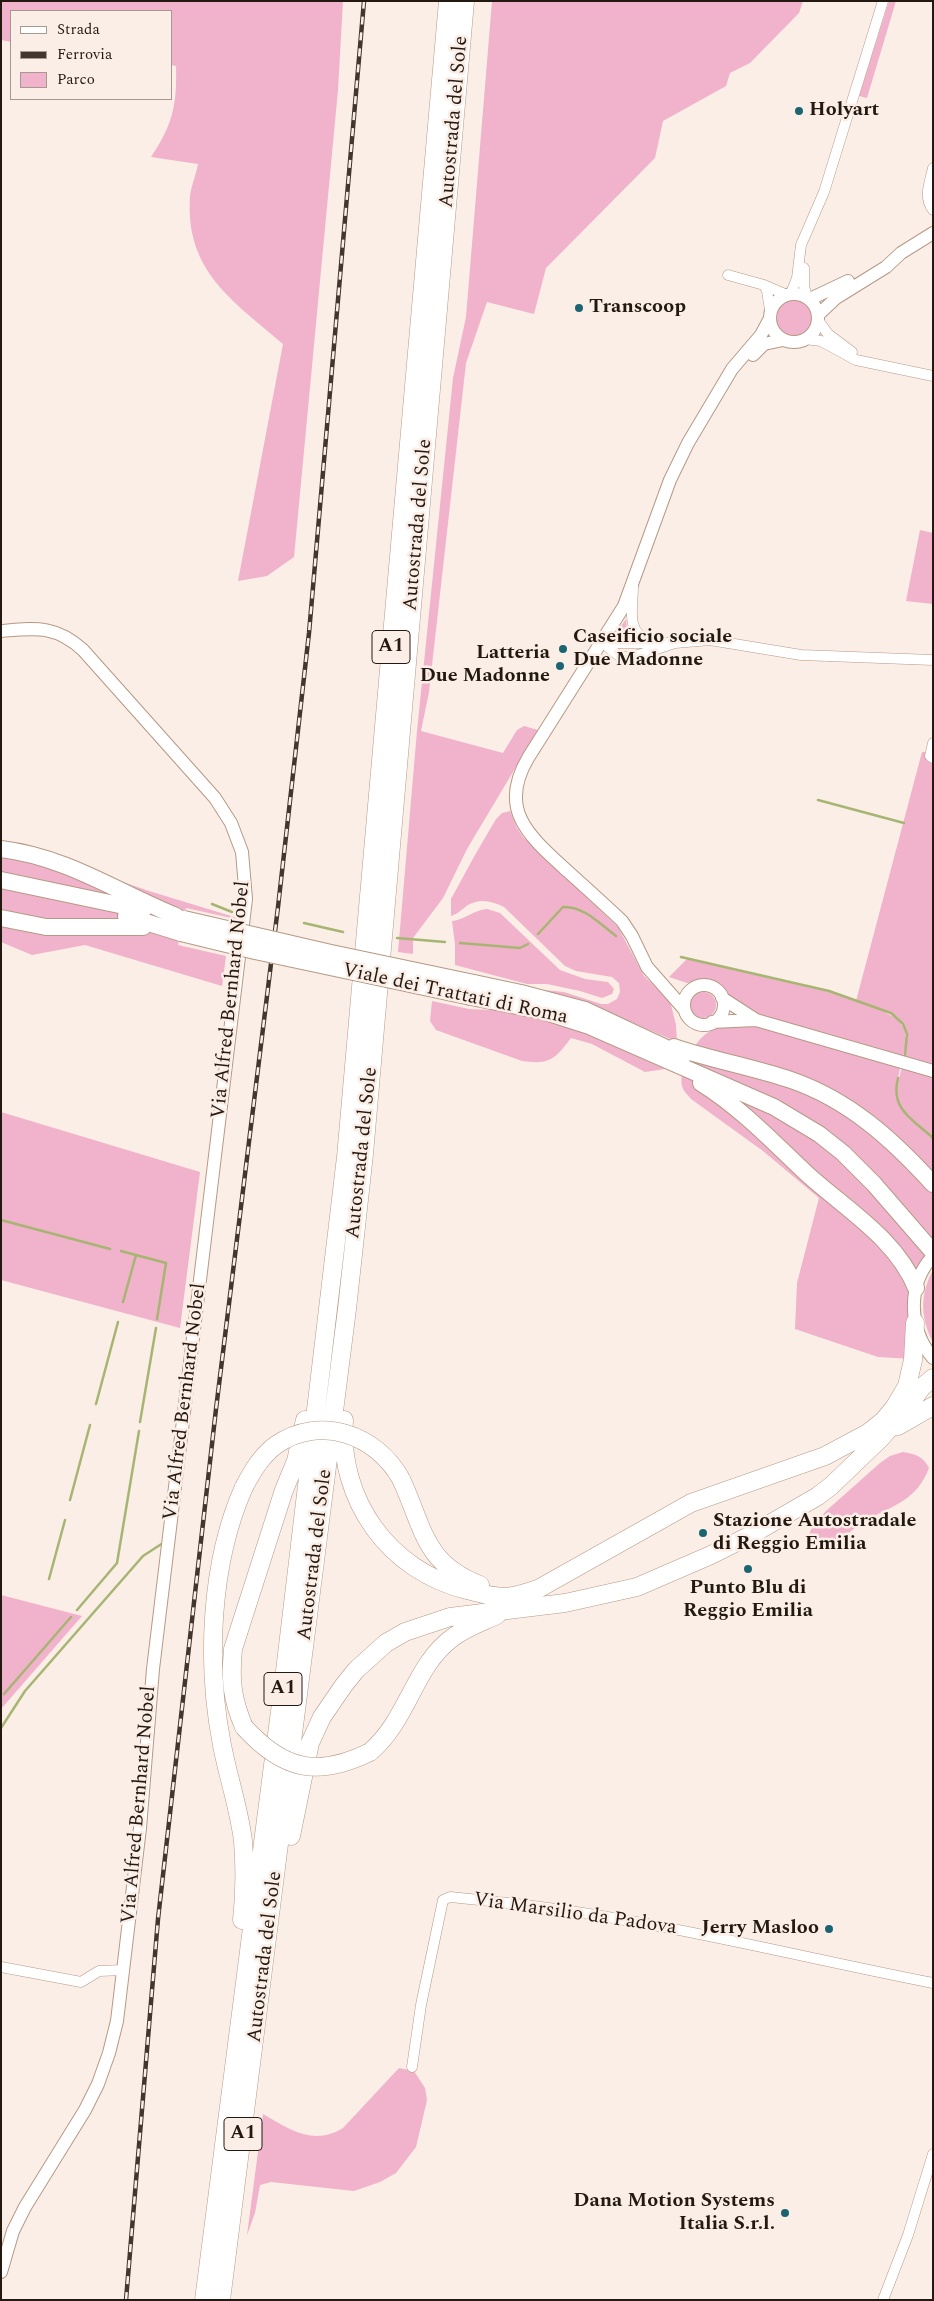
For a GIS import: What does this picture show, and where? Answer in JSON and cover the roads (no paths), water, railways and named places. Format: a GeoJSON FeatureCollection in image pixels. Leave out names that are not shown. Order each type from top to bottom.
{"type":"FeatureCollection","features":[{"type":"Feature","properties":{"kind":"highway","name":"Autostrada del Sole"},"geometry":{"type":"LineString","coordinates":[[204,2300],[331,1292],[359,1021],[448,1]]}},
{"type":"Feature","properties":{"kind":"highway","name":"Autostrada del Sole"},"geometry":{"type":"LineString","coordinates":[[222,2300],[346,1309],[377,1011],[466,1]]}},
{"type":"Feature","properties":{"kind":"highway"},"geometry":{"type":"LineString","coordinates":[[1,849],[63,863],[132,898],[179,925]]}},
{"type":"Feature","properties":{"kind":"highway","name":"Viale dei Trattati di Roma"},"geometry":{"type":"LineString","coordinates":[[1,880],[179,925]]}},
{"type":"Feature","properties":{"kind":"highway","name":"Viale dei Trattati di Roma"},"geometry":{"type":"LineString","coordinates":[[1,890],[124,916],[330,953],[473,990],[589,1026],[689,1068],[774,1107],[810,1128],[843,1154],[933,1238]]}},
{"type":"Feature","properties":{"kind":"highway"},"geometry":{"type":"LineString","coordinates":[[1,918],[46,927],[179,925]]}},
{"type":"Feature","properties":{"kind":"highway","name":"Viale dei Trattati di Roma"},"geometry":{"type":"LineString","coordinates":[[473,990],[577,1007],[648,1038],[802,1112],[830,1130],[866,1162],[905,1212],[933,1254]]}},
{"type":"Feature","properties":{"kind":"highway"},"geometry":{"type":"LineString","coordinates":[[648,1038],[694,1054],[779,1076],[825,1095],[884,1133],[933,1184]]}},
{"type":"Feature","properties":{"kind":"highway"},"geometry":{"type":"LineString","coordinates":[[652,1054],[724,1098],[759,1127],[804,1171],[889,1245],[904,1261],[916,1288]]}},
{"type":"Feature","properties":{"kind":"highway"},"geometry":{"type":"LineString","coordinates":[[331,1292],[296,1461],[284,1490],[233,1649],[230,1677],[233,1699],[244,1727],[262,1746],[282,1759],[310,1767],[341,1764],[370,1752],[398,1721],[421,1677],[440,1648],[452,1637],[506,1611]]}},
{"type":"Feature","properties":{"kind":"highway"},"geometry":{"type":"LineString","coordinates":[[346,1309],[348,1376],[344,1446],[354,1491],[362,1510],[378,1535],[413,1568],[450,1586],[504,1597],[538,1589],[691,1503],[825,1456],[868,1433],[884,1421],[907,1386],[913,1360],[915,1323]]}},
{"type":"Feature","properties":{"kind":"highway"},"geometry":{"type":"LineString","coordinates":[[264,1969],[310,1743],[322,1717],[356,1670],[386,1644],[405,1632],[450,1617],[565,1603],[637,1587],[712,1555],[818,1496],[880,1439],[904,1412],[922,1387],[933,1378]]}},
{"type":"Feature","properties":{"kind":"highway"},"geometry":{"type":"LineString","coordinates":[[880,1439],[912,1416],[933,1406]]}},
{"type":"Feature","properties":{"kind":"highway"},"geometry":{"type":"LineString","coordinates":[[232,2086],[236,1973],[244,1893],[244,1858],[237,1812],[222,1744],[214,1685],[213,1653],[216,1611],[228,1533],[244,1488],[258,1463],[277,1445],[296,1436],[315,1431],[337,1431],[359,1437],[385,1456],[401,1479],[426,1542],[436,1557],[450,1570],[463,1578],[489,1588],[538,1589]]}},
{"type":"Feature","properties":{"kind":"street"},"geometry":{"type":"LineString","coordinates":[[756,1020],[702,1024],[693,1021],[647,966],[622,921],[530,835],[518,812],[515,791],[519,773],[599,648],[633,587],[670,480],[707,410],[728,379],[732,369],[761,335],[778,298],[788,294],[797,278],[802,245],[824,192],[883,1]]}},
{"type":"Feature","properties":{"kind":"street"},"geometry":{"type":"LineString","coordinates":[[933,168],[927,193],[933,210]]}},
{"type":"Feature","properties":{"kind":"street"},"geometry":{"type":"LineString","coordinates":[[728,275],[788,294],[809,298],[831,291],[883,260],[901,253],[933,233]]}},
{"type":"Feature","properties":{"kind":"street"},"geometry":{"type":"LineString","coordinates":[[806,234],[803,273],[809,298],[815,306],[818,318],[828,334],[863,360]]}},
{"type":"Feature","properties":{"kind":"street"},"geometry":{"type":"LineString","coordinates":[[805,339],[812,334],[818,318],[836,298],[886,267],[901,253]]}},
{"type":"Feature","properties":{"kind":"street"},"geometry":{"type":"LineString","coordinates":[[764,285],[772,330],[783,340]]}},
{"type":"Feature","properties":{"kind":"street"},"geometry":{"type":"LineString","coordinates":[[728,379],[764,344],[783,340],[791,342],[805,339],[821,341],[847,356],[933,376]]}},
{"type":"Feature","properties":{"kind":"street"},"geometry":{"type":"LineString","coordinates":[[633,587],[632,624],[635,631],[642,638],[656,642]]}},
{"type":"Feature","properties":{"kind":"street","name":"Via Alfred Bernhard Nobel"},"geometry":{"type":"LineString","coordinates":[[1,631],[32,628],[55,631],[65,635],[83,650],[215,798],[231,823],[237,838],[245,876],[245,906],[232,1032],[153,1668],[140,1828],[124,1970],[114,2037],[98,2084],[85,2110],[13,2231],[1,2272]]}},
{"type":"Feature","properties":{"kind":"street"},"geometry":{"type":"LineString","coordinates":[[599,648],[656,642],[675,643],[710,640],[802,655],[933,660]]}},
{"type":"Feature","properties":{"kind":"street"},"geometry":{"type":"LineString","coordinates":[[599,648],[629,658],[675,643]]}},
{"type":"Feature","properties":{"kind":"street"},"geometry":{"type":"LineString","coordinates":[[933,743],[930,756],[933,758]]}},
{"type":"Feature","properties":{"kind":"street"},"geometry":{"type":"LineString","coordinates":[[663,983],[693,988]]}},
{"type":"Feature","properties":{"kind":"street"},"geometry":{"type":"LineString","coordinates":[[684,1009],[685,997],[693,988],[710,986],[722,998],[756,1020],[933,1071]]}},
{"type":"Feature","properties":{"kind":"street"},"geometry":{"type":"LineString","coordinates":[[712,1022],[722,1012],[722,998]]}},
{"type":"Feature","properties":{"kind":"street","name":"Viale dei Trattati di Roma"},"geometry":{"type":"LineString","coordinates":[[933,1254],[921,1272],[913,1305],[915,1323],[920,1339],[933,1358]]}},
{"type":"Feature","properties":{"kind":"street","name":"Via Marsilio da Padova"},"geometry":{"type":"LineString","coordinates":[[412,2067],[421,2005],[443,1900],[450,1897],[589,1914],[708,1936],[933,1983]]}},
{"type":"Feature","properties":{"kind":"street"},"geometry":{"type":"LineString","coordinates":[[1,1968],[81,1982],[90,1975],[100,1971],[124,1970]]}},
{"type":"Feature","properties":{"kind":"street"},"geometry":{"type":"LineString","coordinates":[[883,2300],[908,2235],[933,2154]]}},
{"type":"Feature","properties":{"kind":"waterway"},"geometry":{"type":"LineString","coordinates":[[818,800],[904,823]]}},
{"type":"Feature","properties":{"kind":"waterway"},"geometry":{"type":"LineString","coordinates":[[212,904],[232,912]]}},
{"type":"Feature","properties":{"kind":"waterway"},"geometry":{"type":"LineString","coordinates":[[538,934],[563,907],[571,907],[598,921],[616,936]]}},
{"type":"Feature","properties":{"kind":"waterway"},"geometry":{"type":"LineString","coordinates":[[304,923],[343,932]]}},
{"type":"Feature","properties":{"kind":"waterway"},"geometry":{"type":"LineString","coordinates":[[397,938],[445,942]]}},
{"type":"Feature","properties":{"kind":"waterway"},"geometry":{"type":"LineString","coordinates":[[460,943],[520,948],[528,944]]}},
{"type":"Feature","properties":{"kind":"waterway"},"geometry":{"type":"LineString","coordinates":[[681,957],[829,991],[891,1013],[903,1024],[907,1034],[905,1055]]}},
{"type":"Feature","properties":{"kind":"waterway"},"geometry":{"type":"LineString","coordinates":[[898,1078],[896,1089],[900,1106],[911,1119],[933,1138]]}},
{"type":"Feature","properties":{"kind":"waterway"},"geometry":{"type":"LineString","coordinates":[[1,1220],[110,1249]]}},
{"type":"Feature","properties":{"kind":"waterway"},"geometry":{"type":"LineString","coordinates":[[121,1251],[166,1263],[157,1319]]}},
{"type":"Feature","properties":{"kind":"waterway"},"geometry":{"type":"LineString","coordinates":[[123,1302],[136,1255]]}},
{"type":"Feature","properties":{"kind":"waterway"},"geometry":{"type":"LineString","coordinates":[[96,1404],[118,1322]]}},
{"type":"Feature","properties":{"kind":"waterway"},"geometry":{"type":"LineString","coordinates":[[140,1422],[156,1328]]}},
{"type":"Feature","properties":{"kind":"waterway"},"geometry":{"type":"LineString","coordinates":[[70,1500],[90,1425]]}},
{"type":"Feature","properties":{"kind":"waterway"},"geometry":{"type":"LineString","coordinates":[[77,1610],[117,1563],[139,1431]]}},
{"type":"Feature","properties":{"kind":"waterway"},"geometry":{"type":"LineString","coordinates":[[49,1579],[65,1520]]}},
{"type":"Feature","properties":{"kind":"waterway"},"geometry":{"type":"LineString","coordinates":[[1,1728],[25,1691],[143,1556],[163,1543]]}},
{"type":"Feature","properties":{"kind":"waterway"},"geometry":{"type":"LineString","coordinates":[[4,1694],[71,1617]]}},
{"type":"Feature","properties":{"kind":"railway"},"geometry":{"type":"LineString","coordinates":[[126,2300],[158,1919],[216,1409],[278,907],[309,633],[364,1]]}},
{"type":"Feature","properties":{"kind":"place","name":"Holyart"},"geometry":{"type":"Point","coordinates":[799,111]}},
{"type":"Feature","properties":{"kind":"place","name":"Transcoop"},"geometry":{"type":"Point","coordinates":[579,308]}},
{"type":"Feature","properties":{"kind":"place","name":"Caseificio sociale Due Madonne"},"geometry":{"type":"Point","coordinates":[563,649]}},
{"type":"Feature","properties":{"kind":"place","name":"Latteria Due Madonne"},"geometry":{"type":"Point","coordinates":[560,666]}},
{"type":"Feature","properties":{"kind":"place","name":"Stazione Autostradale di Reggio Emilia"},"geometry":{"type":"Point","coordinates":[703,1533]}},
{"type":"Feature","properties":{"kind":"place","name":"Punto Blu di Reggio Emilia"},"geometry":{"type":"Point","coordinates":[748,1569]}},
{"type":"Feature","properties":{"kind":"place","name":"Jerry Masloo"},"geometry":{"type":"Point","coordinates":[829,1929]}},
{"type":"Feature","properties":{"kind":"place","name":"Dana Motion Systems Italia S.r.l."},"geometry":{"type":"Point","coordinates":[785,2213]}}]}
